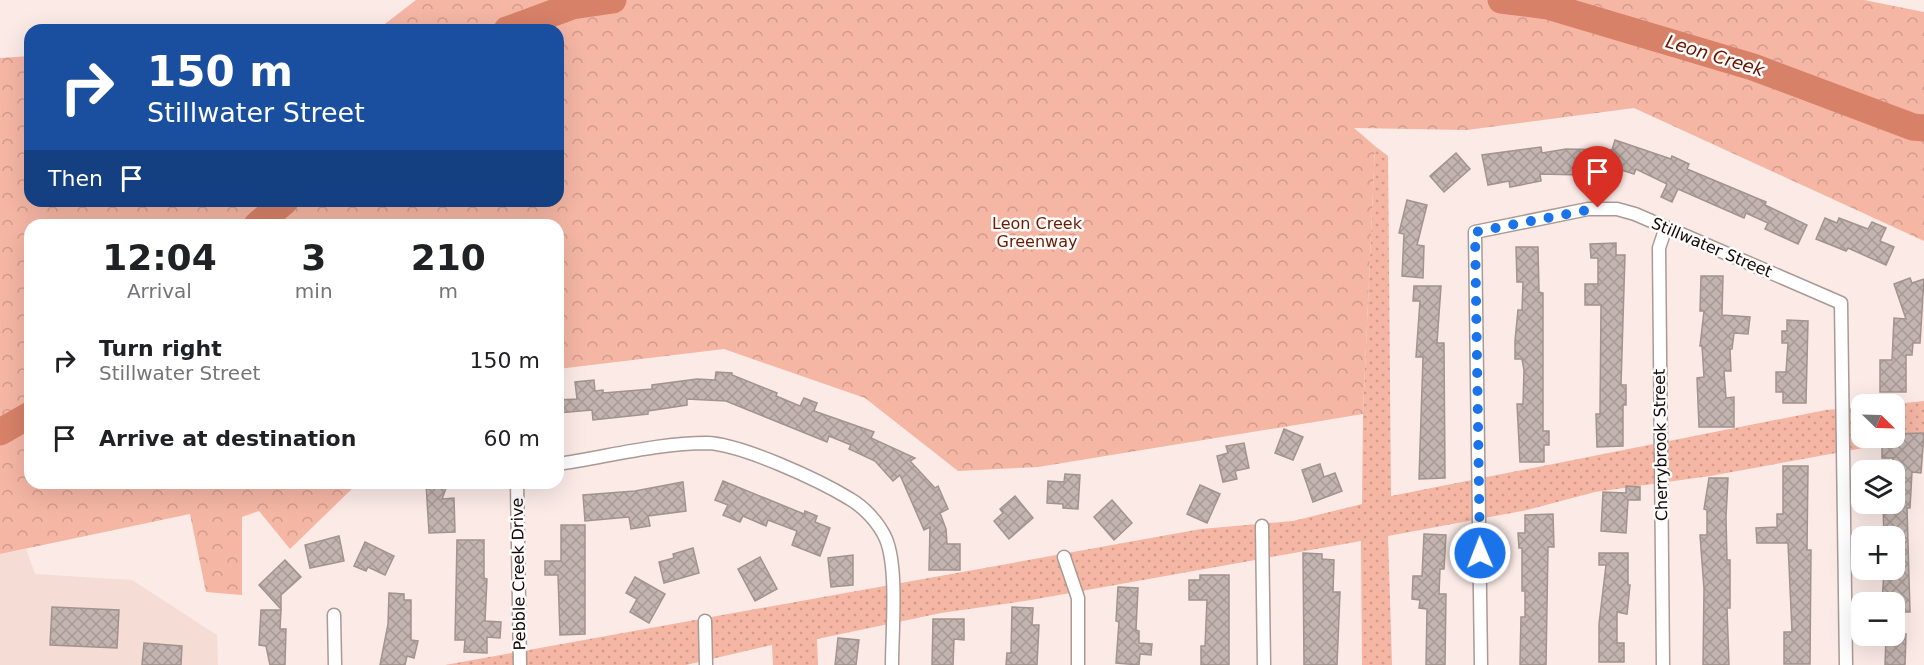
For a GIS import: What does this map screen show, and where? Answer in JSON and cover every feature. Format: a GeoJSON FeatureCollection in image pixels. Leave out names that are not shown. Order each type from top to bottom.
{"type":"FeatureCollection","features":[{"type":"Feature","properties":{"kind":"street","name":"Stillwater Street"},"geometry":{"type":"LineString","coordinates":[[1481,665],[1475,232],[1598,208],[1635,214],[1840,303],[1846,665]]}},
{"type":"Feature","properties":{"kind":"street","name":"Cherrybrook Street"},"geometry":{"type":"LineString","coordinates":[[1664,665],[1659,248],[1666,227]]}},
{"type":"Feature","properties":{"kind":"street"},"geometry":{"type":"LineString","coordinates":[[564,463],[708,443],[728,447],[811,479],[852,500],[880,526],[887,541],[892,562],[892,665]]}},
{"type":"Feature","properties":{"kind":"street","name":"Pebble Creek Drive"},"geometry":{"type":"LineString","coordinates":[[517,489],[519,665]]}},
{"type":"Feature","properties":{"kind":"street"},"geometry":{"type":"LineString","coordinates":[[1262,526],[1264,665]]}},
{"type":"Feature","properties":{"kind":"street"},"geometry":{"type":"LineString","coordinates":[[1064,557],[1078,598],[1078,665]]}},
{"type":"Feature","properties":{"kind":"street"},"geometry":{"type":"LineString","coordinates":[[334,615],[335,665]]}},
{"type":"Feature","properties":{"kind":"street"},"geometry":{"type":"LineString","coordinates":[[705,621],[706,665]]}},
{"type":"Feature","properties":{"kind":"shaded area"},"geometry":{"type":"Polygon","coordinates":[[[26,549],[35,574],[132,580],[217,635],[218,665],[0,665],[0,554],[26,549]]]}},
{"type":"Feature","properties":{"kind":"green space","name":"Leon Creek Greenway"},"geometry":{"type":"Polygon","coordinates":[[[416,0],[1864,0],[1924,12],[1924,241],[1634,108],[1467,130],[1354,128],[1375,146],[1363,414],[1038,467],[958,471],[865,398],[724,349],[564,368],[564,219],[24,219],[24,489],[352,489],[290,549],[259,511],[242,517],[242,595],[206,592],[190,514],[0,554],[0,58],[24,56],[24,207],[564,207],[564,24],[385,24],[416,0]]]}},
{"type":"Feature","properties":{"kind":"green space"},"geometry":{"type":"Polygon","coordinates":[[[1375,146],[1388,156],[1391,496],[1826,410],[1851,408],[1851,448],[1864,448],[1710,476],[1595,492],[1527,510],[1388,536],[1392,665],[1362,665],[1361,541],[1031,600],[941,613],[817,639],[818,665],[773,665],[772,645],[686,665],[445,665],[1201,529],[1293,521],[1362,504],[1363,414],[1375,146]]]}},
{"type":"Feature","properties":{"kind":"green space"},"geometry":{"type":"Polygon","coordinates":[[[1924,401],[1924,437],[1905,440],[1905,403],[1924,401]]]}},
{"type":"Feature","properties":{"kind":"building"},"geometry":{"type":"Polygon","coordinates":[[[1615,140],[1671,159],[1672,156],[1689,164],[1687,169],[1766,202],[1765,205],[1807,225],[1798,244],[1765,229],[1768,223],[1746,213],[1744,218],[1678,189],[1672,202],[1661,197],[1667,184],[1636,169],[1634,174],[1594,161],[1594,166],[1582,166],[1582,175],[1540,174],[1541,181],[1510,187],[1509,181],[1488,185],[1482,155],[1541,147],[1542,153],[1566,149],[1612,150],[1615,140]]]}},
{"type":"Feature","properties":{"kind":"building"},"geometry":{"type":"Polygon","coordinates":[[[1456,153],[1470,169],[1444,192],[1430,176],[1456,153]]]}},
{"type":"Feature","properties":{"kind":"building"},"geometry":{"type":"Polygon","coordinates":[[[1407,200],[1427,205],[1417,245],[1424,246],[1423,278],[1402,276],[1404,234],[1399,233],[1407,200]]]}},
{"type":"Feature","properties":{"kind":"building"},"geometry":{"type":"Polygon","coordinates":[[[1825,218],[1837,223],[1839,218],[1868,229],[1872,222],[1886,228],[1880,241],[1894,247],[1886,265],[1848,248],[1846,251],[1816,239],[1825,218]]]}},
{"type":"Feature","properties":{"kind":"building"},"geometry":{"type":"Polygon","coordinates":[[[1616,243],[1616,255],[1625,255],[1621,385],[1626,385],[1626,405],[1623,405],[1623,446],[1597,447],[1596,414],[1600,414],[1601,305],[1585,305],[1585,284],[1598,284],[1598,258],[1591,258],[1590,244],[1616,243]]]}},
{"type":"Feature","properties":{"kind":"building"},"geometry":{"type":"Polygon","coordinates":[[[1516,247],[1538,247],[1539,292],[1543,293],[1543,431],[1549,431],[1549,445],[1544,445],[1544,462],[1520,462],[1517,404],[1523,404],[1524,370],[1522,359],[1515,359],[1515,341],[1518,310],[1522,310],[1523,282],[1517,282],[1516,247]]]}},
{"type":"Feature","properties":{"kind":"building"},"geometry":{"type":"Polygon","coordinates":[[[1701,276],[1723,276],[1722,315],[1750,317],[1748,334],[1734,333],[1732,349],[1730,349],[1731,371],[1724,371],[1726,398],[1734,397],[1734,427],[1699,427],[1697,378],[1704,377],[1702,346],[1700,346],[1704,311],[1700,311],[1701,276]]]}},
{"type":"Feature","properties":{"kind":"building"},"geometry":{"type":"Polygon","coordinates":[[[1910,278],[1912,283],[1924,279],[1920,343],[1913,343],[1912,355],[1906,355],[1906,392],[1880,392],[1880,360],[1892,360],[1894,318],[1906,319],[1894,284],[1910,278]]]}},
{"type":"Feature","properties":{"kind":"building"},"geometry":{"type":"Polygon","coordinates":[[[1414,286],[1441,286],[1437,343],[1444,343],[1445,478],[1419,479],[1423,357],[1416,357],[1420,301],[1413,301],[1414,286]]]}},
{"type":"Feature","properties":{"kind":"building"},"geometry":{"type":"Polygon","coordinates":[[[1787,320],[1808,321],[1806,403],[1783,403],[1783,392],[1776,392],[1776,372],[1786,372],[1788,343],[1782,343],[1782,331],[1787,331],[1787,320]]]}},
{"type":"Feature","properties":{"kind":"building"},"geometry":{"type":"Polygon","coordinates":[[[716,372],[732,373],[800,406],[804,398],[817,403],[814,411],[874,432],[871,438],[915,458],[910,461],[935,488],[938,486],[948,509],[940,513],[946,529],[947,544],[960,544],[960,570],[929,570],[930,527],[924,530],[900,475],[893,481],[875,461],[849,449],[851,445],[829,436],[827,442],[726,401],[687,399],[687,405],[648,411],[648,414],[593,420],[592,410],[564,412],[564,400],[577,399],[575,382],[594,380],[595,391],[603,390],[603,393],[652,389],[652,385],[697,379],[715,380],[716,372]]]}},
{"type":"Feature","properties":{"kind":"building"},"geometry":{"type":"Polygon","coordinates":[[[1284,429],[1303,437],[1293,460],[1275,453],[1284,429]]]}},
{"type":"Feature","properties":{"kind":"building"},"geometry":{"type":"Polygon","coordinates":[[[1924,433],[1921,473],[1912,472],[1910,508],[1907,508],[1910,612],[1905,612],[1905,592],[1883,592],[1883,580],[1905,580],[1905,526],[1884,526],[1883,514],[1905,514],[1905,460],[1882,458],[1882,448],[1905,448],[1905,434],[1924,433]]]}},
{"type":"Feature","properties":{"kind":"building"},"geometry":{"type":"Polygon","coordinates":[[[1244,443],[1249,468],[1235,471],[1237,479],[1223,482],[1217,456],[1228,453],[1226,446],[1244,443]]]}},
{"type":"Feature","properties":{"kind":"building"},"geometry":{"type":"Polygon","coordinates":[[[1320,464],[1324,477],[1335,473],[1342,491],[1313,502],[1302,470],[1320,464]]]}},
{"type":"Feature","properties":{"kind":"building"},"geometry":{"type":"Polygon","coordinates":[[[1783,466],[1808,466],[1807,550],[1811,550],[1810,664],[1784,664],[1784,632],[1792,632],[1788,543],[1757,543],[1756,528],[1777,527],[1777,514],[1783,514],[1783,466]]]}},
{"type":"Feature","properties":{"kind":"building"},"geometry":{"type":"Polygon","coordinates":[[[1065,474],[1080,475],[1078,509],[1063,508],[1063,504],[1047,503],[1048,481],[1064,482],[1065,474]]]}},
{"type":"Feature","properties":{"kind":"building"},"geometry":{"type":"Polygon","coordinates":[[[1709,478],[1728,478],[1726,517],[1727,560],[1730,560],[1730,608],[1727,608],[1729,665],[1703,665],[1704,589],[1700,535],[1707,535],[1707,510],[1704,509],[1709,478]]]}},
{"type":"Feature","properties":{"kind":"building"},"geometry":{"type":"Polygon","coordinates":[[[723,481],[804,514],[805,511],[817,516],[815,522],[830,528],[820,556],[792,545],[797,531],[768,520],[766,526],[743,516],[740,522],[723,515],[728,505],[715,500],[723,481]]]}},
{"type":"Feature","properties":{"kind":"building"},"geometry":{"type":"Polygon","coordinates":[[[683,482],[686,511],[648,516],[650,526],[631,529],[629,517],[585,521],[583,495],[635,491],[683,482]]]}},
{"type":"Feature","properties":{"kind":"building"},"geometry":{"type":"Polygon","coordinates":[[[1200,485],[1220,494],[1207,523],[1187,514],[1200,485]]]}},
{"type":"Feature","properties":{"kind":"building"},"geometry":{"type":"Polygon","coordinates":[[[1626,486],[1640,487],[1640,500],[1628,500],[1626,533],[1601,531],[1603,492],[1626,493],[1626,486]]]}},
{"type":"Feature","properties":{"kind":"building"},"geometry":{"type":"Polygon","coordinates":[[[426,489],[446,489],[442,499],[454,498],[455,532],[429,533],[426,489]]]}},
{"type":"Feature","properties":{"kind":"building"},"geometry":{"type":"Polygon","coordinates":[[[1015,496],[1033,518],[1009,539],[994,521],[1003,513],[1000,509],[1015,496]]]}},
{"type":"Feature","properties":{"kind":"building"},"geometry":{"type":"Polygon","coordinates":[[[1112,500],[1132,523],[1114,540],[1094,517],[1112,500]]]}},
{"type":"Feature","properties":{"kind":"building"},"geometry":{"type":"Polygon","coordinates":[[[1553,514],[1554,547],[1548,547],[1546,665],[1520,665],[1521,617],[1525,617],[1525,591],[1522,591],[1522,548],[1519,548],[1518,533],[1525,533],[1525,515],[1553,514]]]}},
{"type":"Feature","properties":{"kind":"building"},"geometry":{"type":"Polygon","coordinates":[[[561,525],[585,525],[585,634],[560,635],[558,575],[545,575],[545,561],[561,561],[561,525]]]}},
{"type":"Feature","properties":{"kind":"building"},"geometry":{"type":"Polygon","coordinates":[[[1424,534],[1446,535],[1444,569],[1440,569],[1439,594],[1446,594],[1445,665],[1426,665],[1427,609],[1419,608],[1420,600],[1412,599],[1413,576],[1422,576],[1424,534]]]}},
{"type":"Feature","properties":{"kind":"building"},"geometry":{"type":"Polygon","coordinates":[[[339,536],[344,561],[310,568],[305,545],[339,536]]]}},
{"type":"Feature","properties":{"kind":"building"},"geometry":{"type":"Polygon","coordinates":[[[457,540],[484,540],[484,578],[487,579],[485,621],[501,622],[500,638],[487,637],[487,653],[464,652],[465,640],[455,640],[457,540]]]}},
{"type":"Feature","properties":{"kind":"building"},"geometry":{"type":"Polygon","coordinates":[[[365,542],[394,556],[385,575],[368,567],[366,571],[354,566],[365,542]]]}},
{"type":"Feature","properties":{"kind":"building"},"geometry":{"type":"Polygon","coordinates":[[[693,548],[699,573],[664,583],[659,562],[674,558],[673,554],[693,548]]]}},
{"type":"Feature","properties":{"kind":"building"},"geometry":{"type":"Polygon","coordinates":[[[1303,553],[1322,554],[1322,559],[1334,560],[1333,592],[1340,592],[1337,665],[1304,665],[1303,553]]]}},
{"type":"Feature","properties":{"kind":"building"},"geometry":{"type":"Polygon","coordinates":[[[1599,553],[1628,553],[1628,585],[1630,585],[1627,614],[1617,612],[1617,643],[1624,643],[1624,662],[1599,662],[1599,624],[1606,565],[1599,565],[1599,553]]]}},
{"type":"Feature","properties":{"kind":"building"},"geometry":{"type":"Polygon","coordinates":[[[853,555],[853,585],[831,587],[828,558],[853,555]]]}},
{"type":"Feature","properties":{"kind":"building"},"geometry":{"type":"Polygon","coordinates":[[[760,557],[777,589],[755,601],[738,569],[760,557]]]}},
{"type":"Feature","properties":{"kind":"building"},"geometry":{"type":"Polygon","coordinates":[[[285,560],[301,577],[281,595],[281,609],[259,585],[285,560]]]}},
{"type":"Feature","properties":{"kind":"building"},"geometry":{"type":"Polygon","coordinates":[[[1200,575],[1229,575],[1229,665],[1201,665],[1201,646],[1205,646],[1207,600],[1189,600],[1189,580],[1200,580],[1200,575]]]}},
{"type":"Feature","properties":{"kind":"building"},"geometry":{"type":"Polygon","coordinates":[[[635,577],[665,594],[649,623],[630,612],[637,599],[626,593],[635,577]]]}},
{"type":"Feature","properties":{"kind":"building"},"geometry":{"type":"Polygon","coordinates":[[[1118,587],[1138,588],[1136,630],[1139,631],[1139,643],[1152,644],[1151,655],[1140,654],[1139,665],[1116,663],[1119,622],[1116,621],[1118,587]]]}},
{"type":"Feature","properties":{"kind":"building"},"geometry":{"type":"Polygon","coordinates":[[[389,593],[404,594],[404,600],[411,600],[411,640],[418,641],[414,658],[407,656],[405,665],[380,665],[388,624],[389,593]]]}},
{"type":"Feature","properties":{"kind":"building"},"geometry":{"type":"Polygon","coordinates":[[[52,607],[119,610],[117,648],[50,645],[52,607]]]}},
{"type":"Feature","properties":{"kind":"building"},"geometry":{"type":"Polygon","coordinates":[[[1012,607],[1033,608],[1032,625],[1039,625],[1037,665],[1006,665],[1007,653],[1011,653],[1012,607]]]}},
{"type":"Feature","properties":{"kind":"building"},"geometry":{"type":"Polygon","coordinates":[[[261,610],[281,610],[280,629],[286,629],[285,665],[270,665],[266,646],[259,645],[261,610]]]}},
{"type":"Feature","properties":{"kind":"building"},"geometry":{"type":"Polygon","coordinates":[[[933,619],[964,619],[964,640],[954,639],[953,665],[932,665],[933,619]]]}},
{"type":"Feature","properties":{"kind":"building"},"geometry":{"type":"Polygon","coordinates":[[[1906,634],[1905,665],[1885,665],[1886,646],[1905,646],[1906,634]]]}},
{"type":"Feature","properties":{"kind":"building"},"geometry":{"type":"Polygon","coordinates":[[[838,638],[859,640],[856,665],[835,665],[838,638]]]}},
{"type":"Feature","properties":{"kind":"building"},"geometry":{"type":"Polygon","coordinates":[[[144,643],[182,646],[181,665],[142,665],[144,643]]]}},
{"type":"Feature","properties":{"kind":"waterway","name":"Leon Creek"},"geometry":{"type":"LineString","coordinates":[[523,24],[572,6],[613,0]]}},
{"type":"Feature","properties":{"kind":"waterway","name":"Leon Creek"},"geometry":{"type":"LineString","coordinates":[[1501,0],[1548,6],[1753,67],[1913,127],[1924,128]]}},
{"type":"Feature","properties":{"kind":"waterway","name":"Leon Creek"},"geometry":{"type":"LineString","coordinates":[[264,219],[278,207]]}},
{"type":"Feature","properties":{"kind":"waterway","name":"Leon Creek"},"geometry":{"type":"LineString","coordinates":[[0,432],[24,418]]}},
{"type":"Feature","properties":{"kind":"route"},"geometry":{"type":"LineString","coordinates":[[1480,553],[1475,232],[1598,208]]}}]}
